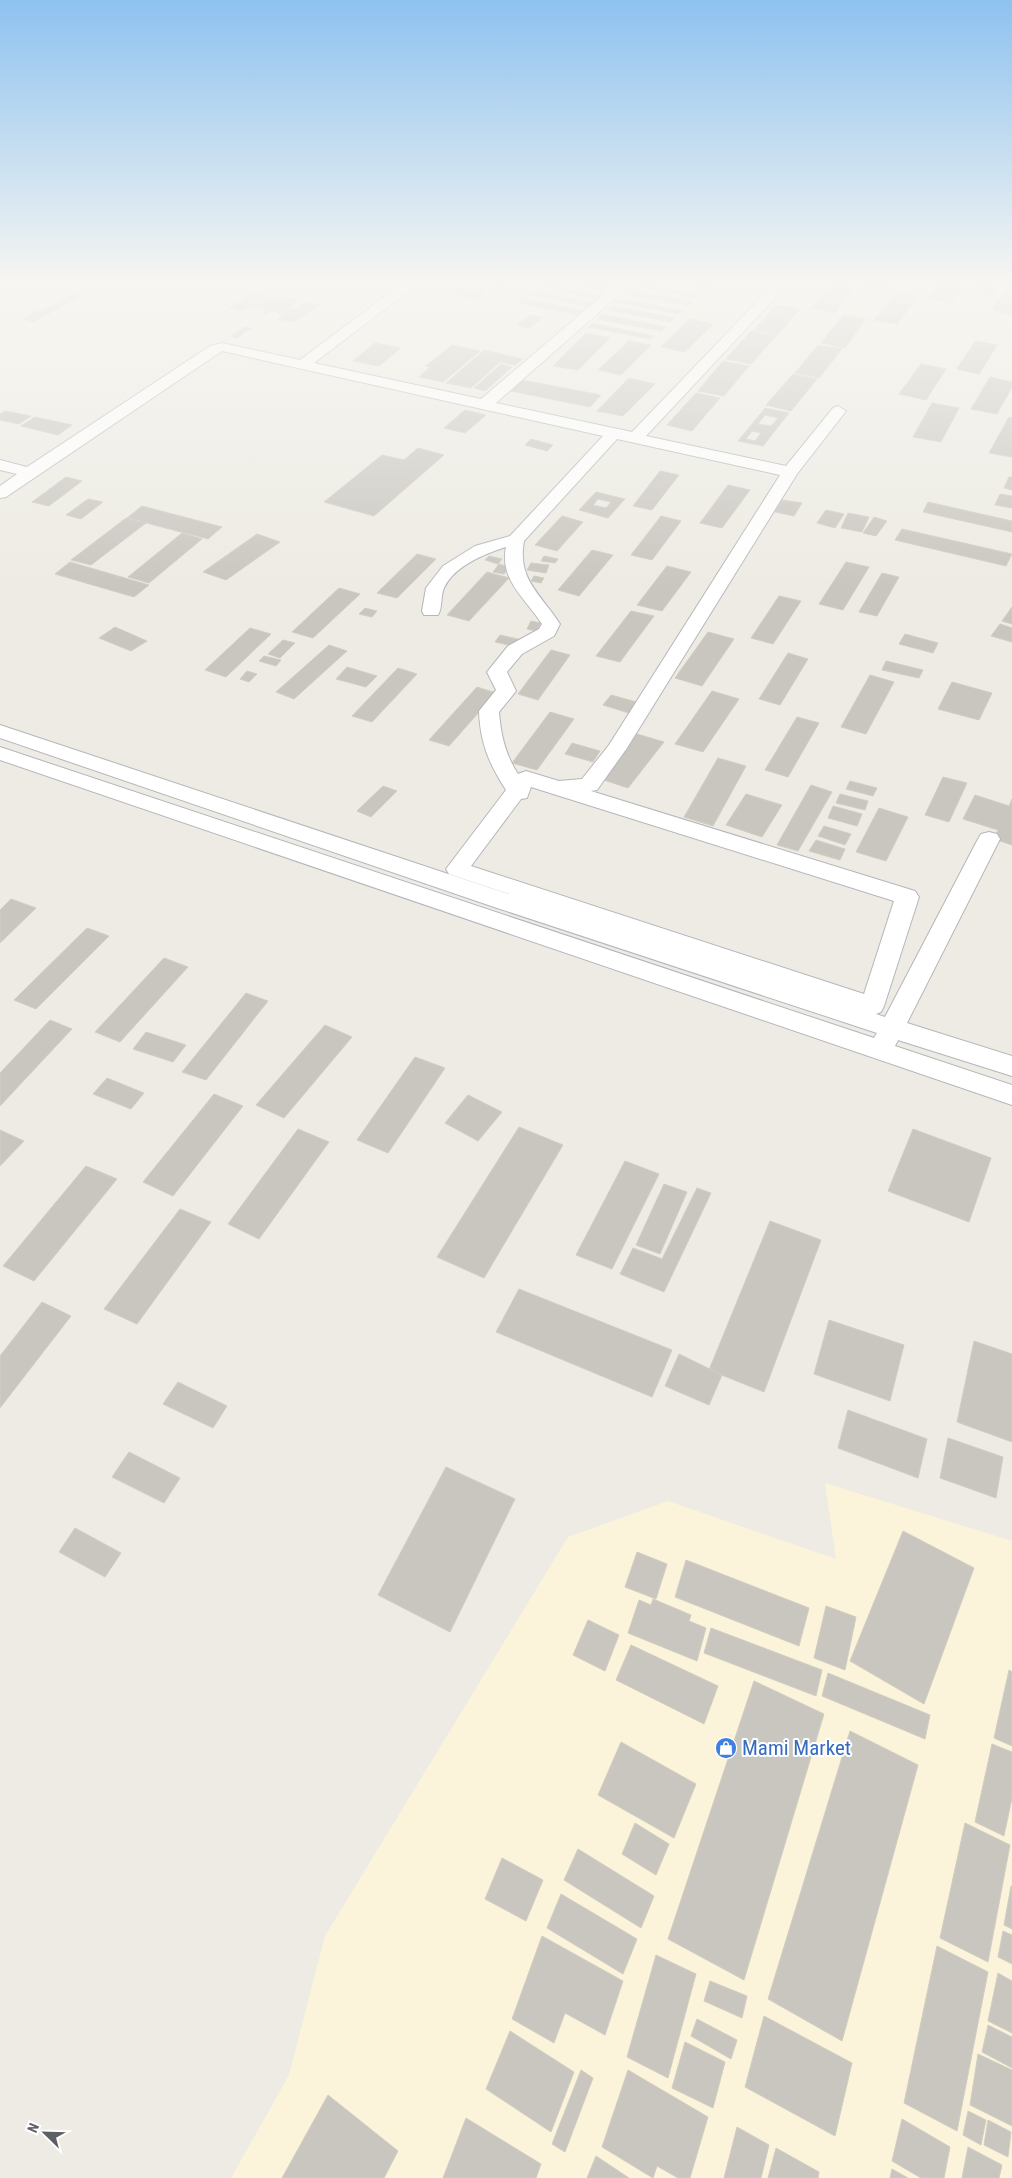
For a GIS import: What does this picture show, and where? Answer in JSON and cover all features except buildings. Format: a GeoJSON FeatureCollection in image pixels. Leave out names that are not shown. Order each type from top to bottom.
{"type":"FeatureCollection","features":[{"type":"Feature","properties":{"kind":"street"},"geometry":{"type":"LineString","coordinates":[[0,493],[162,385]]}},
{"type":"Feature","properties":{"kind":"street"},"geometry":{"type":"LineString","coordinates":[[396,385],[790,472]]}},
{"type":"Feature","properties":{"kind":"street"},"geometry":{"type":"LineString","coordinates":[[485,404],[507,385]]}},
{"type":"Feature","properties":{"kind":"street"},"geometry":{"type":"LineString","coordinates":[[635,438],[686,385]]}},
{"type":"Feature","properties":{"kind":"street"},"geometry":{"type":"LineString","coordinates":[[520,793],[589,785],[617,748],[790,472],[838,411]]}},
{"type":"Feature","properties":{"kind":"street"},"geometry":{"type":"LineString","coordinates":[[520,793],[496,758],[490,738],[489,712],[506,690],[497,672],[515,650],[547,632],[551,624],[514,574],[512,553],[516,540],[613,434]]}},
{"type":"Feature","properties":{"kind":"street"},"geometry":{"type":"LineString","coordinates":[[0,465],[30,473]]}},
{"type":"Feature","properties":{"kind":"street"},"geometry":{"type":"LineString","coordinates":[[431,611],[434,590],[440,580],[451,570],[469,556],[495,543],[516,540]]}},
{"type":"Feature","properties":{"kind":"street"},"geometry":{"type":"LineString","coordinates":[[0,731],[464,899]]}},
{"type":"Feature","properties":{"kind":"street"},"geometry":{"type":"LineString","coordinates":[[0,754],[464,899],[886,1040],[1012,1095]]}},
{"type":"Feature","properties":{"kind":"street"},"geometry":{"type":"LineString","coordinates":[[526,778],[907,897],[872,1006],[457,869],[526,778]]}},
{"type":"Feature","properties":{"kind":"street"},"geometry":{"type":"LineString","coordinates":[[464,899],[520,793]]}},
{"type":"Feature","properties":{"kind":"street"},"geometry":{"type":"LineString","coordinates":[[886,1040],[989,839]]}},
{"type":"Feature","properties":{"kind":"street"},"geometry":{"type":"LineString","coordinates":[[886,1040],[1012,1066]]}},
{"type":"Feature","properties":{"kind":"shaded area","name":"Mami Market"},"geometry":{"type":"Polygon","coordinates":[[[825,1483],[1012,1541],[1012,2178],[231,2178],[289,2075],[325,1936],[568,1537],[668,1501],[836,1559],[825,1483]]]}},
{"type":"Feature","properties":{"kind":"place","name":"Mami Market"},"geometry":{"type":"Point","coordinates":[726,1748]}}]}
